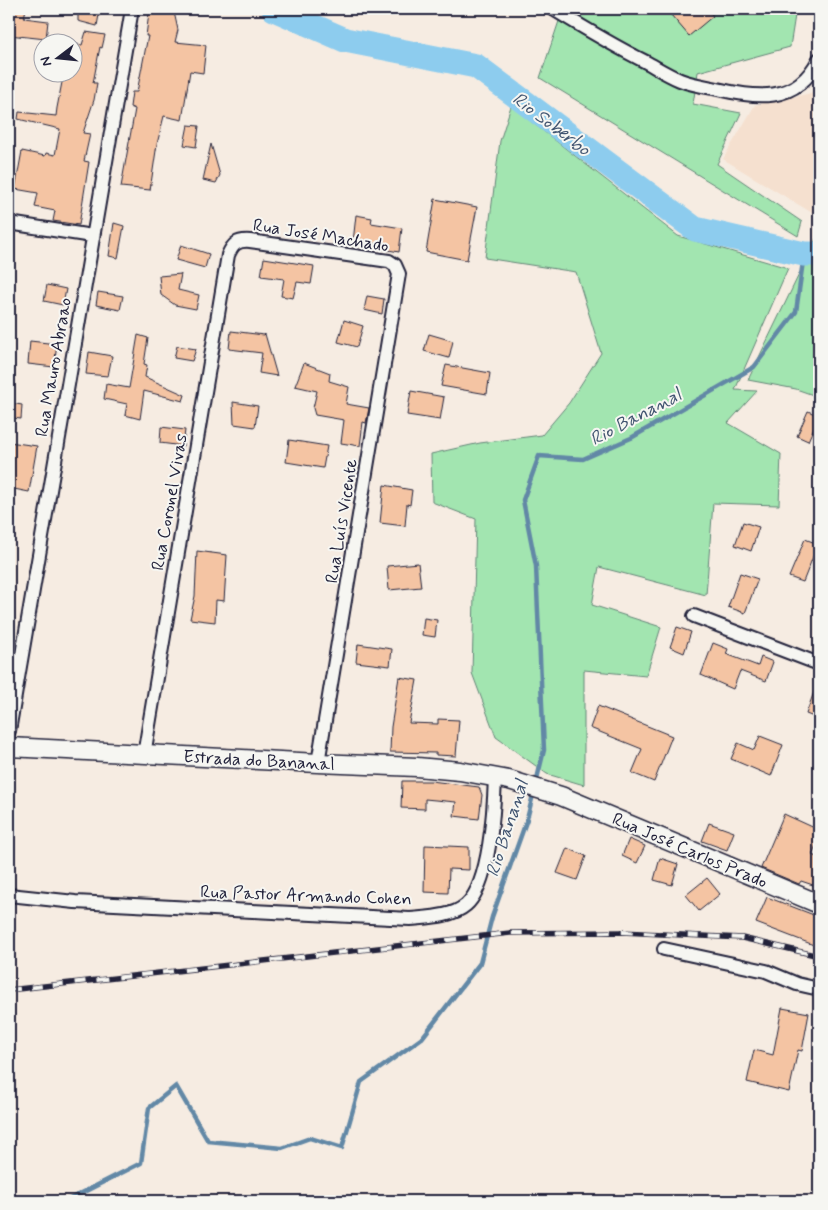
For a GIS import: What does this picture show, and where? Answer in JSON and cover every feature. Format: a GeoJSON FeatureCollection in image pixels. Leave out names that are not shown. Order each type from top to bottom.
{"type":"FeatureCollection","features":[{"type":"Feature","properties":{"kind":"main road","name":"Estrada do Bananal"},"geometry":{"type":"LineString","coordinates":[[9,747],[417,767],[460,771],[502,779],[561,796]]}},
{"type":"Feature","properties":{"kind":"main road","name":"Rua José Carlos Prado"},"geometry":{"type":"LineString","coordinates":[[561,796],[819,904]]}},
{"type":"Feature","properties":{"kind":"street","name":"Rua Mauro Abraao"},"geometry":{"type":"LineString","coordinates":[[9,731],[132,9]]}},
{"type":"Feature","properties":{"kind":"street"},"geometry":{"type":"LineString","coordinates":[[553,9],[600,38],[680,81],[731,92],[766,96],[781,94],[795,88],[806,80],[813,73],[819,60]]}},
{"type":"Feature","properties":{"kind":"street"},"geometry":{"type":"LineString","coordinates":[[9,223],[92,236]]}},
{"type":"Feature","properties":{"kind":"street","name":"Rua José Machado"},"geometry":{"type":"LineString","coordinates":[[228,256],[232,245],[240,240],[389,260],[395,265],[399,274],[398,285]]}},
{"type":"Feature","properties":{"kind":"street","name":"Rua Coronel Vivas"},"geometry":{"type":"LineString","coordinates":[[144,755],[228,256]]}},
{"type":"Feature","properties":{"kind":"street","name":"Rua Luís Vicente"},"geometry":{"type":"LineString","coordinates":[[318,763],[398,285]]}},
{"type":"Feature","properties":{"kind":"street"},"geometry":{"type":"LineString","coordinates":[[694,616],[819,664]]}},
{"type":"Feature","properties":{"kind":"street","name":"Rua Pastor Armando Cohen"},"geometry":{"type":"LineString","coordinates":[[9,895],[75,902],[410,919],[440,916],[454,912],[467,904],[477,890],[490,842],[494,805],[502,779]]}},
{"type":"Feature","properties":{"kind":"street"},"geometry":{"type":"LineString","coordinates":[[664,949],[766,971],[797,984],[819,989]]}},
{"type":"Feature","properties":{"kind":"shaded area"},"geometry":{"type":"Polygon","coordinates":[[[819,89],[819,217],[723,159],[755,105],[812,93],[819,89]]]}},
{"type":"Feature","properties":{"kind":"green space"},"geometry":{"type":"Polygon","coordinates":[[[563,9],[796,9],[790,47],[698,72],[693,104],[741,113],[717,164],[802,222],[798,236],[540,78],[563,9]]]}},
{"type":"Feature","properties":{"kind":"green space"},"geometry":{"type":"Polygon","coordinates":[[[511,106],[678,236],[788,268],[735,390],[757,391],[728,423],[781,454],[779,505],[713,503],[706,595],[599,567],[592,605],[661,627],[646,676],[584,670],[584,785],[547,774],[496,737],[472,673],[476,519],[432,502],[431,454],[480,443],[542,435],[569,403],[601,353],[576,272],[485,258],[500,141],[511,106]]]}},
{"type":"Feature","properties":{"kind":"green space"},"geometry":{"type":"Polygon","coordinates":[[[819,233],[819,397],[796,389],[748,380],[819,233]]]}},
{"type":"Feature","properties":{"kind":"building"},"geometry":{"type":"Polygon","coordinates":[[[9,9],[26,9],[24,18],[48,21],[47,32],[32,32],[32,37],[9,35],[9,9]]]}},
{"type":"Feature","properties":{"kind":"building"},"geometry":{"type":"Polygon","coordinates":[[[78,9],[100,9],[97,26],[78,21],[78,9]]]}},
{"type":"Feature","properties":{"kind":"building"},"geometry":{"type":"Polygon","coordinates":[[[679,9],[708,9],[713,16],[689,36],[671,15],[679,9]]]}},
{"type":"Feature","properties":{"kind":"building"},"geometry":{"type":"Polygon","coordinates":[[[154,10],[174,12],[178,30],[175,42],[206,45],[203,73],[190,71],[182,120],[164,116],[157,144],[150,190],[121,187],[135,109],[130,107],[132,92],[137,92],[148,36],[146,36],[149,13],[153,14],[154,10]]]}},
{"type":"Feature","properties":{"kind":"building"},"geometry":{"type":"Polygon","coordinates":[[[86,32],[105,35],[102,48],[100,47],[93,83],[97,83],[94,100],[83,133],[90,134],[84,161],[89,162],[79,225],[53,221],[55,211],[35,207],[38,193],[15,189],[22,151],[45,156],[46,153],[55,155],[60,129],[18,119],[19,112],[56,116],[62,82],[82,82],[82,45],[86,32]]]}},
{"type":"Feature","properties":{"kind":"building"},"geometry":{"type":"Polygon","coordinates":[[[188,125],[199,126],[196,147],[184,145],[188,125]]]}},
{"type":"Feature","properties":{"kind":"building"},"geometry":{"type":"Polygon","coordinates":[[[211,144],[220,175],[216,183],[203,180],[211,144]]]}},
{"type":"Feature","properties":{"kind":"building"},"geometry":{"type":"Polygon","coordinates":[[[435,199],[477,207],[467,260],[426,252],[435,199]]]}},
{"type":"Feature","properties":{"kind":"building"},"geometry":{"type":"Polygon","coordinates":[[[356,215],[372,218],[371,223],[402,228],[399,252],[378,248],[377,244],[353,242],[356,215]]]}},
{"type":"Feature","properties":{"kind":"building"},"geometry":{"type":"Polygon","coordinates":[[[114,223],[124,226],[118,258],[109,256],[114,223]]]}},
{"type":"Feature","properties":{"kind":"building"},"geometry":{"type":"Polygon","coordinates":[[[181,245],[209,254],[205,268],[176,260],[181,245]]]}},
{"type":"Feature","properties":{"kind":"building"},"geometry":{"type":"Polygon","coordinates":[[[264,258],[314,266],[311,284],[297,282],[293,298],[281,296],[284,279],[261,276],[264,258]]]}},
{"type":"Feature","properties":{"kind":"building"},"geometry":{"type":"Polygon","coordinates":[[[181,274],[178,290],[199,295],[196,309],[175,305],[161,295],[159,276],[181,274]]]}},
{"type":"Feature","properties":{"kind":"building"},"geometry":{"type":"Polygon","coordinates":[[[47,285],[66,289],[63,305],[44,301],[47,285]]]}},
{"type":"Feature","properties":{"kind":"building"},"geometry":{"type":"Polygon","coordinates":[[[98,292],[123,296],[120,310],[96,305],[98,292]]]}},
{"type":"Feature","properties":{"kind":"building"},"geometry":{"type":"Polygon","coordinates":[[[367,296],[384,299],[382,314],[364,310],[367,296]]]}},
{"type":"Feature","properties":{"kind":"building"},"geometry":{"type":"Polygon","coordinates":[[[344,320],[363,326],[357,347],[338,342],[344,320]]]}},
{"type":"Feature","properties":{"kind":"building"},"geometry":{"type":"Polygon","coordinates":[[[231,331],[265,334],[277,376],[259,373],[262,353],[229,349],[231,331]]]}},
{"type":"Feature","properties":{"kind":"building"},"geometry":{"type":"Polygon","coordinates":[[[429,334],[453,341],[449,358],[424,351],[429,334]]]}},
{"type":"Feature","properties":{"kind":"building"},"geometry":{"type":"Polygon","coordinates":[[[138,335],[148,338],[144,364],[147,365],[145,377],[185,395],[183,401],[144,391],[140,419],[125,415],[127,404],[104,399],[106,384],[129,388],[138,335]]]}},
{"type":"Feature","properties":{"kind":"building"},"geometry":{"type":"Polygon","coordinates":[[[30,341],[57,344],[54,367],[28,364],[30,341]]]}},
{"type":"Feature","properties":{"kind":"building"},"geometry":{"type":"Polygon","coordinates":[[[177,346],[196,349],[192,361],[174,358],[177,346]]]}},
{"type":"Feature","properties":{"kind":"building"},"geometry":{"type":"Polygon","coordinates":[[[89,352],[112,356],[108,376],[86,374],[89,352]]]}},
{"type":"Feature","properties":{"kind":"building"},"geometry":{"type":"Polygon","coordinates":[[[304,363],[330,373],[329,381],[349,387],[346,404],[369,408],[366,423],[363,422],[360,446],[341,443],[344,420],[315,415],[313,408],[317,391],[295,386],[304,363]]]}},
{"type":"Feature","properties":{"kind":"building"},"geometry":{"type":"Polygon","coordinates":[[[446,365],[490,373],[487,394],[441,386],[446,365]]]}},
{"type":"Feature","properties":{"kind":"building"},"geometry":{"type":"Polygon","coordinates":[[[411,391],[444,397],[440,420],[407,415],[411,391]]]}},
{"type":"Feature","properties":{"kind":"building"},"geometry":{"type":"Polygon","coordinates":[[[233,402],[258,406],[255,427],[234,424],[233,402]]]}},
{"type":"Feature","properties":{"kind":"building"},"geometry":{"type":"Polygon","coordinates":[[[10,403],[22,405],[21,419],[13,418],[9,415],[10,403]]]}},
{"type":"Feature","properties":{"kind":"building"},"geometry":{"type":"Polygon","coordinates":[[[808,411],[819,416],[808,441],[797,436],[808,411]]]}},
{"type":"Feature","properties":{"kind":"building"},"geometry":{"type":"Polygon","coordinates":[[[161,427],[185,430],[183,446],[160,443],[161,427]]]}},
{"type":"Feature","properties":{"kind":"building"},"geometry":{"type":"Polygon","coordinates":[[[289,440],[327,446],[323,468],[286,462],[289,440]]]}},
{"type":"Feature","properties":{"kind":"building"},"geometry":{"type":"Polygon","coordinates":[[[9,442],[37,446],[29,492],[9,488],[9,442]]]}},
{"type":"Feature","properties":{"kind":"building"},"geometry":{"type":"Polygon","coordinates":[[[384,485],[412,490],[410,505],[407,504],[405,526],[380,523],[384,485]]]}},
{"type":"Feature","properties":{"kind":"building"},"geometry":{"type":"Polygon","coordinates":[[[743,522],[759,527],[751,551],[735,545],[743,522]]]}},
{"type":"Feature","properties":{"kind":"building"},"geometry":{"type":"Polygon","coordinates":[[[805,539],[818,544],[803,582],[789,577],[805,539]]]}},
{"type":"Feature","properties":{"kind":"building"},"geometry":{"type":"Polygon","coordinates":[[[197,551],[227,555],[224,601],[216,600],[215,622],[190,619],[195,596],[197,551]]]}},
{"type":"Feature","properties":{"kind":"building"},"geometry":{"type":"Polygon","coordinates":[[[418,563],[421,587],[389,590],[387,566],[418,563]]]}},
{"type":"Feature","properties":{"kind":"building"},"geometry":{"type":"Polygon","coordinates":[[[740,573],[758,579],[745,613],[728,607],[740,573]]]}},
{"type":"Feature","properties":{"kind":"building"},"geometry":{"type":"Polygon","coordinates":[[[424,618],[437,620],[435,637],[422,635],[424,618]]]}},
{"type":"Feature","properties":{"kind":"building"},"geometry":{"type":"Polygon","coordinates":[[[677,627],[691,632],[684,653],[670,647],[677,627]]]}},
{"type":"Feature","properties":{"kind":"building"},"geometry":{"type":"Polygon","coordinates":[[[713,643],[728,649],[726,654],[758,666],[761,657],[773,662],[766,681],[740,671],[733,689],[701,675],[713,643]]]}},
{"type":"Feature","properties":{"kind":"building"},"geometry":{"type":"Polygon","coordinates":[[[358,644],[392,649],[390,666],[356,662],[358,644]]]}},
{"type":"Feature","properties":{"kind":"building"},"geometry":{"type":"Polygon","coordinates":[[[399,677],[417,680],[409,723],[438,724],[438,719],[459,720],[456,756],[436,755],[436,753],[390,752],[391,727],[399,677]]]}},
{"type":"Feature","properties":{"kind":"building"},"geometry":{"type":"Polygon","coordinates":[[[819,681],[819,719],[806,714],[819,681]]]}},
{"type":"Feature","properties":{"kind":"building"},"geometry":{"type":"Polygon","coordinates":[[[598,706],[672,736],[654,782],[632,773],[642,749],[590,728],[598,706]]]}},
{"type":"Feature","properties":{"kind":"building"},"geometry":{"type":"Polygon","coordinates":[[[760,736],[783,745],[771,776],[731,759],[738,743],[754,750],[760,736]]]}},
{"type":"Feature","properties":{"kind":"building"},"geometry":{"type":"Polygon","coordinates":[[[402,781],[431,781],[479,787],[482,795],[479,819],[454,816],[456,802],[425,799],[425,809],[401,808],[402,781]]]}},
{"type":"Feature","properties":{"kind":"building"},"geometry":{"type":"Polygon","coordinates":[[[784,814],[819,830],[819,838],[812,855],[819,858],[819,887],[801,881],[799,884],[761,868],[784,814]]]}},
{"type":"Feature","properties":{"kind":"building"},"geometry":{"type":"Polygon","coordinates":[[[709,823],[734,832],[727,850],[702,841],[709,823]]]}},
{"type":"Feature","properties":{"kind":"building"},"geometry":{"type":"Polygon","coordinates":[[[629,839],[645,846],[637,863],[622,856],[629,839]]]}},
{"type":"Feature","properties":{"kind":"building"},"geometry":{"type":"Polygon","coordinates":[[[425,845],[469,847],[469,870],[449,869],[448,893],[424,892],[425,845]]]}},
{"type":"Feature","properties":{"kind":"building"},"geometry":{"type":"Polygon","coordinates":[[[567,848],[586,856],[577,880],[557,873],[567,848]]]}},
{"type":"Feature","properties":{"kind":"building"},"geometry":{"type":"Polygon","coordinates":[[[660,858],[678,864],[672,885],[654,880],[660,858]]]}},
{"type":"Feature","properties":{"kind":"building"},"geometry":{"type":"Polygon","coordinates":[[[707,878],[720,894],[699,911],[686,895],[707,878]]]}},
{"type":"Feature","properties":{"kind":"building"},"geometry":{"type":"Polygon","coordinates":[[[767,897],[819,917],[819,947],[756,923],[767,897]]]}},
{"type":"Feature","properties":{"kind":"building"},"geometry":{"type":"Polygon","coordinates":[[[782,1008],[809,1013],[802,1051],[798,1050],[789,1092],[747,1082],[754,1050],[773,1055],[782,1008]]]}},
{"type":"Feature","properties":{"kind":"waterway","name":"Rio Soberbo"},"geometry":{"type":"LineString","coordinates":[[274,9],[345,40],[476,66],[695,229],[804,254],[819,254]]}},
{"type":"Feature","properties":{"kind":"waterway","name":"Rio Bananal"},"geometry":{"type":"LineString","coordinates":[[536,783],[544,750],[536,566],[523,500],[539,456],[583,459],[631,438],[754,367],[796,312],[804,254]]}},
{"type":"Feature","properties":{"kind":"waterway","name":"Rio Bananal"},"geometry":{"type":"LineString","coordinates":[[66,1201],[141,1163],[149,1108],[176,1086],[208,1141],[282,1148],[310,1138],[342,1148],[361,1082],[422,1038],[480,963],[492,917],[527,819],[534,791]]}},
{"type":"Feature","properties":{"kind":"railway"},"geometry":{"type":"LineString","coordinates":[[9,990],[510,933],[622,932],[742,938],[819,956]]}}]}
